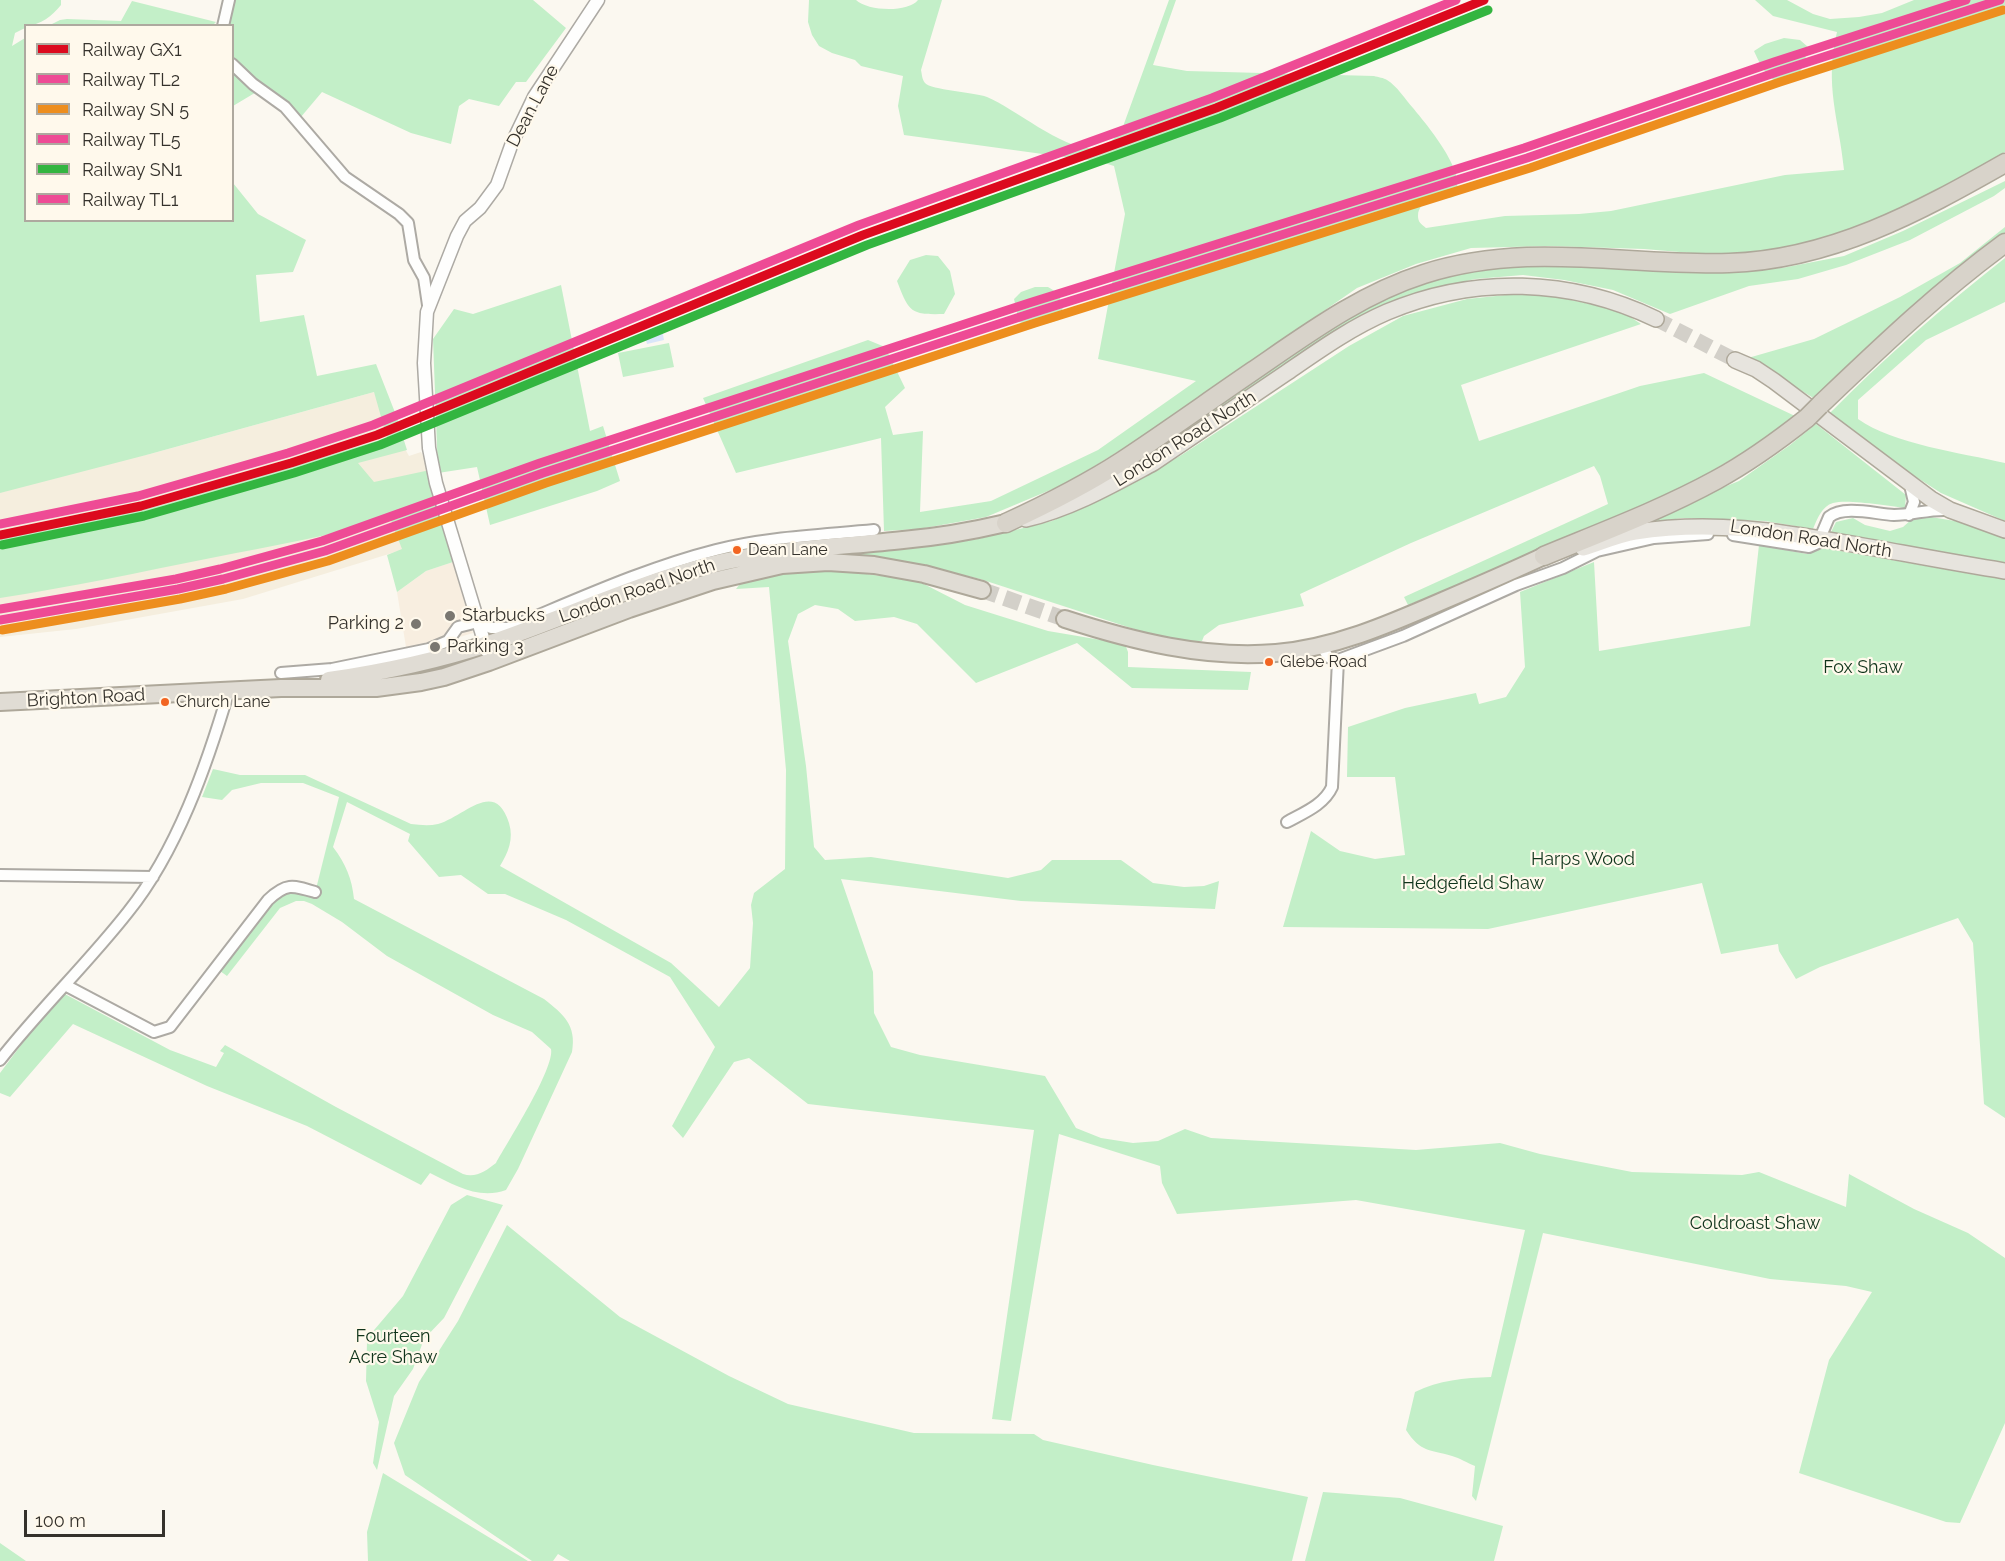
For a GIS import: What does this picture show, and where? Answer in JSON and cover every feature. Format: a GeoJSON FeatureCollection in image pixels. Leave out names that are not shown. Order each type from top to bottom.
{"type":"FeatureCollection","features":[{"type":"Feature","properties":{"kind":"highway"},"geometry":{"type":"LineString","coordinates":[[1006,523],[1048,503],[1121,462],[1340,313],[1377,293],[1423,274],[1471,262],[1521,256],[1571,256],[1705,263],[1781,258],[1829,246],[1877,229],[2005,164]]}},
{"type":"Feature","properties":{"kind":"highway"},"geometry":{"type":"LineString","coordinates":[[1544,556],[1684,496],[1717,479],[1777,442],[1814,411],[1912,317],[2005,243]]}},
{"type":"Feature","properties":{"kind":"highway","name":"London Road North"},"geometry":{"type":"LineString","coordinates":[[486,645],[515,630],[666,578],[731,560],[790,551],[925,538],[1006,523]]}},
{"type":"Feature","properties":{"kind":"highway","name":"London Road North"},"geometry":{"type":"LineString","coordinates":[[1065,619],[1151,642],[1206,652],[1275,653],[1321,645],[1371,631],[1544,556]]}},
{"type":"Feature","properties":{"kind":"highway","name":"London Road North"},"geometry":{"type":"LineString","coordinates":[[489,662],[629,609],[736,574],[782,565],[828,562],[873,565],[924,574],[982,590]]}},
{"type":"Feature","properties":{"kind":"highway","name":"Brighton Road"},"geometry":{"type":"LineString","coordinates":[[0,702],[229,690],[486,645]]}},
{"type":"Feature","properties":{"kind":"highway","name":"Brighton Road"},"geometry":{"type":"LineString","coordinates":[[281,681],[386,687],[444,677],[489,662]]}},
{"type":"Feature","properties":{"kind":"main road","name":"London Road North"},"geometry":{"type":"LineString","coordinates":[[1006,523],[1046,514],[1120,482],[1161,458],[1344,335],[1386,312],[1429,297],[1473,288],[1542,286],[1613,300],[1656,318]]}},
{"type":"Feature","properties":{"kind":"main road"},"geometry":{"type":"LineString","coordinates":[[1735,360],[1756,369],[1774,381],[1910,485],[1950,510],[2005,530]]}},
{"type":"Feature","properties":{"kind":"main road","name":"London Road North"},"geometry":{"type":"LineString","coordinates":[[1544,556],[1567,553],[1632,533],[1697,526],[1764,529],[2005,571]]}},
{"type":"Feature","properties":{"kind":"street"},"geometry":{"type":"LineString","coordinates":[[223,24],[229,0]]}},
{"type":"Feature","properties":{"kind":"street","name":"Dean Lane"},"geometry":{"type":"LineString","coordinates":[[489,662],[486,645],[436,483],[429,448],[424,363],[424,334],[428,305],[465,221],[480,208],[497,185],[512,143],[534,97],[598,0]]}},
{"type":"Feature","properties":{"kind":"street"},"geometry":{"type":"LineString","coordinates":[[234,66],[253,84],[285,107],[345,177],[399,214],[408,224],[414,260],[424,278],[428,305]]}},
{"type":"Feature","properties":{"kind":"street"},"geometry":{"type":"LineString","coordinates":[[1909,515],[1914,502],[1910,485]]}},
{"type":"Feature","properties":{"kind":"street"},"geometry":{"type":"LineString","coordinates":[[1321,645],[1328,657],[1338,660],[1403,636],[1516,585],[1563,568],[1597,550],[1625,543],[1674,536],[1720,534],[1761,538],[1809,547],[1818,543],[1824,524],[1834,512],[1909,515],[1934,510],[1950,510]]}},
{"type":"Feature","properties":{"kind":"street","name":"London Road North"},"geometry":{"type":"LineString","coordinates":[[515,630],[662,566],[718,549],[760,542],[874,530]]}},
{"type":"Feature","properties":{"kind":"street"},"geometry":{"type":"LineString","coordinates":[[478,622],[491,628],[515,630]]}},
{"type":"Feature","properties":{"kind":"street","name":"Brighton Road"},"geometry":{"type":"LineString","coordinates":[[402,661],[448,641],[458,627],[478,622]]}},
{"type":"Feature","properties":{"kind":"street"},"geometry":{"type":"LineString","coordinates":[[1287,822],[1314,807],[1328,795],[1332,787],[1338,660]]}},
{"type":"Feature","properties":{"kind":"street"},"geometry":{"type":"LineString","coordinates":[[0,1060],[129,911],[163,861],[179,828],[217,732],[229,690]]}},
{"type":"Feature","properties":{"kind":"street"},"geometry":{"type":"LineString","coordinates":[[0,875],[153,877]]}},
{"type":"Feature","properties":{"kind":"street"},"geometry":{"type":"LineString","coordinates":[[65,985],[154,1032],[170,1027],[268,900],[280,888],[293,885],[315,891]]}},
{"type":"Feature","properties":{"kind":"shaded area"},"geometry":{"type":"Polygon","coordinates":[[[374,392],[409,456],[421,452],[430,470],[431,541],[243,599],[76,629],[0,637],[0,483],[150,454],[374,392]]]}},
{"type":"Feature","properties":{"kind":"shaded area"},"geometry":{"type":"Polygon","coordinates":[[[453,562],[473,633],[407,653],[397,592],[426,571],[453,562]]]}},
{"type":"Feature","properties":{"kind":"green space"},"geometry":{"type":"Polygon","coordinates":[[[0,0],[61,0],[61,5],[46,19],[37,24],[24,24],[24,28],[15,33],[12,46],[24,39],[24,222],[234,222],[234,184],[258,214],[306,240],[293,272],[256,275],[260,322],[304,315],[317,376],[376,364],[407,450],[358,463],[374,482],[430,470],[453,562],[426,571],[397,592],[387,555],[402,549],[390,518],[301,540],[0,598],[0,538],[65,527],[162,505],[387,438],[374,392],[0,493],[0,0]]]}},
{"type":"Feature","properties":{"kind":"green space"},"geometry":{"type":"Polygon","coordinates":[[[234,0],[533,0],[566,28],[526,82],[516,82],[499,106],[469,99],[459,106],[451,144],[411,133],[322,92],[295,124],[258,91],[234,105],[234,24],[226,24],[234,0]]]}},
{"type":"Feature","properties":{"kind":"green space"},"geometry":{"type":"Polygon","coordinates":[[[809,0],[856,0],[861,4],[878,8],[897,9],[918,0],[942,0],[921,70],[925,83],[987,97],[1069,143],[1094,148],[1106,145],[1121,132],[1169,0],[1176,0],[1153,65],[1187,71],[1374,76],[1386,79],[1394,86],[1445,151],[1457,177],[1457,188],[1453,197],[1426,203],[1419,210],[1419,220],[1426,228],[1505,216],[1611,211],[1785,175],[1844,170],[1832,86],[1833,51],[1837,32],[1773,16],[1755,0],[1787,0],[1813,14],[1830,19],[1882,13],[1914,0],[2005,0],[2005,152],[1880,219],[1812,242],[1775,250],[1715,255],[1644,249],[1549,246],[1471,248],[1416,264],[1357,288],[1143,436],[1067,483],[986,517],[919,529],[884,531],[881,438],[736,473],[703,398],[868,340],[885,347],[905,388],[885,407],[893,435],[923,431],[920,512],[991,501],[1098,450],[1196,381],[1098,359],[1125,214],[1114,166],[1101,162],[904,135],[898,106],[903,76],[861,66],[855,60],[832,53],[819,46],[808,22],[809,0]]]}},
{"type":"Feature","properties":{"kind":"green space"},"geometry":{"type":"Polygon","coordinates":[[[132,1],[216,22],[214,24],[52,24],[67,19],[121,21],[132,1]]]}},
{"type":"Feature","properties":{"kind":"green space"},"geometry":{"type":"Polygon","coordinates":[[[1784,38],[1800,40],[1808,47],[1804,65],[1799,73],[1792,79],[1777,82],[1767,74],[1754,51],[1765,44],[1784,38]]]}},
{"type":"Feature","properties":{"kind":"green space"},"geometry":{"type":"Polygon","coordinates":[[[2005,181],[2005,188],[1994,196],[1910,240],[1846,265],[1798,279],[1749,286],[1670,314],[1613,290],[1564,280],[1523,275],[1475,279],[1407,296],[1352,322],[1139,462],[1128,466],[1359,309],[1424,281],[1489,266],[1575,264],[1697,272],[1782,268],[1844,256],[1903,231],[2005,181]]]}},
{"type":"Feature","properties":{"kind":"green space"},"geometry":{"type":"Polygon","coordinates":[[[2005,227],[2005,236],[1924,296],[1815,399],[1748,358],[1814,339],[1900,297],[1960,263],[2005,227]]]}},
{"type":"Feature","properties":{"kind":"green space"},"geometry":{"type":"Polygon","coordinates":[[[926,255],[938,256],[950,271],[955,294],[944,314],[924,314],[912,310],[897,281],[910,260],[926,255]]]}},
{"type":"Feature","properties":{"kind":"green space"},"geometry":{"type":"Polygon","coordinates":[[[2005,258],[2005,302],[1926,340],[1858,400],[1858,419],[1873,428],[1909,441],[2005,463],[2005,521],[1941,493],[1882,455],[1829,414],[1915,333],[2005,258]]]}},
{"type":"Feature","properties":{"kind":"green space"},"geometry":{"type":"Polygon","coordinates":[[[561,285],[590,431],[603,426],[620,481],[597,491],[490,525],[477,467],[438,473],[433,339],[454,309],[473,314],[561,285]]]}},
{"type":"Feature","properties":{"kind":"green space"},"geometry":{"type":"Polygon","coordinates":[[[1035,287],[1048,287],[1058,293],[1063,307],[1059,320],[1035,327],[1019,322],[1014,299],[1021,292],[1035,287]]]}},
{"type":"Feature","properties":{"kind":"green space"},"geometry":{"type":"Polygon","coordinates":[[[1535,292],[1621,311],[1641,324],[1461,385],[1479,441],[1640,386],[1704,373],[1795,416],[1771,436],[1686,486],[1408,605],[1404,597],[1608,504],[1600,476],[1594,466],[1411,543],[1300,594],[1304,606],[1219,625],[1204,636],[1202,641],[1177,643],[980,579],[918,564],[872,557],[821,555],[978,539],[1052,521],[1130,484],[1180,456],[1349,346],[1403,316],[1467,299],[1535,292]]]}},
{"type":"Feature","properties":{"kind":"green space"},"geometry":{"type":"Polygon","coordinates":[[[669,343],[674,367],[623,377],[618,353],[669,343]]]}},
{"type":"Feature","properties":{"kind":"green space"},"geometry":{"type":"Polygon","coordinates":[[[1816,424],[1906,495],[1905,508],[1858,502],[1833,503],[1823,510],[1813,529],[1765,521],[1684,518],[1632,524],[1739,481],[1816,424]]]}},
{"type":"Feature","properties":{"kind":"green space"},"geometry":{"type":"Polygon","coordinates":[[[1931,517],[1955,521],[2005,537],[2005,565],[1830,534],[1836,522],[1853,518],[1865,525],[1890,531],[1903,527],[1911,520],[1931,517]]]}},
{"type":"Feature","properties":{"kind":"green space"},"geometry":{"type":"Polygon","coordinates":[[[1759,545],[1807,554],[1824,548],[2005,578],[2005,1118],[1984,1104],[1973,943],[1958,918],[1820,967],[1796,979],[1779,951],[1778,944],[1721,954],[1702,883],[1488,929],[1283,927],[1311,831],[1340,851],[1375,859],[1405,855],[1395,777],[1347,777],[1348,727],[1405,708],[1476,693],[1479,704],[1506,697],[1525,667],[1520,592],[1594,562],[1599,651],[1750,626],[1759,545]]]}},
{"type":"Feature","properties":{"kind":"green space","name":"Coldroast Shaw"},"geometry":{"type":"Polygon","coordinates":[[[794,572],[852,572],[918,581],[965,605],[1048,631],[1125,644],[1128,652],[1128,667],[1251,672],[1248,690],[1132,688],[1077,643],[976,683],[917,624],[894,617],[855,621],[838,609],[815,605],[798,614],[788,641],[806,766],[814,847],[825,860],[871,857],[1008,878],[1041,870],[1052,860],[1121,860],[1153,883],[1184,887],[1204,886],[1219,881],[1215,909],[1021,901],[841,879],[873,972],[874,1013],[891,1047],[920,1055],[1045,1076],[1076,1128],[1101,1138],[1133,1143],[1158,1141],[1185,1129],[1211,1138],[1416,1150],[1500,1143],[1540,1154],[1632,1172],[1742,1175],[1759,1172],[1846,1207],[1849,1174],[1914,1209],[1968,1233],[2005,1258],[2005,1423],[1960,1523],[1946,1522],[1799,1473],[1829,1360],[1872,1292],[1846,1286],[1770,1279],[1543,1233],[1476,1501],[1472,1496],[1475,1466],[1421,1446],[1406,1430],[1415,1392],[1452,1380],[1491,1377],[1525,1230],[1356,1200],[1177,1214],[1162,1183],[1160,1166],[1059,1134],[1011,1421],[992,1419],[1034,1130],[808,1104],[749,1058],[734,1062],[683,1138],[672,1126],[715,1047],[670,977],[566,920],[505,894],[488,894],[461,875],[439,877],[408,841],[410,834],[347,802],[333,847],[348,872],[354,899],[544,999],[563,1015],[570,1027],[572,1052],[506,1190],[486,1193],[467,1190],[430,1173],[421,1185],[307,1126],[207,1086],[73,1024],[10,1097],[0,1093],[0,1073],[61,992],[170,1050],[216,1067],[224,1053],[220,1051],[225,1045],[463,1174],[477,1174],[488,1169],[496,1163],[529,1106],[546,1072],[551,1049],[532,1032],[493,1015],[387,956],[342,922],[304,901],[296,901],[280,908],[227,976],[220,971],[251,928],[279,897],[293,892],[315,893],[339,797],[303,783],[261,783],[232,790],[222,800],[202,797],[213,769],[240,775],[305,775],[411,824],[438,824],[478,804],[488,801],[496,803],[503,810],[511,835],[508,851],[500,866],[671,963],[719,1007],[750,968],[753,923],[751,905],[754,893],[785,869],[786,770],[769,587],[736,589],[743,580],[794,572]]]}},
{"type":"Feature","properties":{"kind":"green space","name":"Fourteen Acre Shaw"},"geometry":{"type":"Polygon","coordinates":[[[467,1195],[503,1205],[444,1318],[424,1339],[413,1369],[394,1396],[377,1470],[373,1463],[379,1422],[366,1381],[367,1342],[369,1336],[403,1296],[451,1205],[467,1195]]]}},
{"type":"Feature","properties":{"kind":"green space"},"geometry":{"type":"Polygon","coordinates":[[[507,1225],[620,1317],[729,1376],[788,1404],[914,1433],[1034,1434],[1043,1440],[1308,1497],[1292,1561],[570,1561],[558,1554],[553,1561],[532,1561],[405,1475],[394,1443],[419,1382],[458,1321],[507,1225]]]}},
{"type":"Feature","properties":{"kind":"green space"},"geometry":{"type":"Polygon","coordinates":[[[383,1473],[528,1561],[368,1561],[367,1532],[383,1473]]]}},
{"type":"Feature","properties":{"kind":"green space"},"geometry":{"type":"Polygon","coordinates":[[[1323,1492],[1400,1498],[1503,1526],[1494,1561],[1305,1561],[1323,1492]]]}},
{"type":"Feature","properties":{"kind":"green space"},"geometry":{"type":"Polygon","coordinates":[[[0,1543],[26,1561],[0,1561],[0,1543]]]}},
{"type":"Feature","properties":{"kind":"water"},"geometry":{"type":"Polygon","coordinates":[[[662,329],[664,340],[647,344],[644,333],[662,329]]]}},
{"type":"Feature","properties":{"kind":"tunnel"},"geometry":{"type":"LineString","coordinates":[[1656,319],[1735,360]]}},
{"type":"Feature","properties":{"kind":"tunnel"},"geometry":{"type":"LineString","coordinates":[[982,590],[1065,619]]}},
{"type":"Feature","properties":{"kind":"rail line","name":"TL1"},"geometry":{"type":"LineString","coordinates":[[0,524],[138,496],[288,453],[373,425],[859,225],[1212,98],[1456,0]]}},
{"type":"Feature","properties":{"kind":"rail line","name":"GX1"},"geometry":{"type":"LineString","coordinates":[[0,535],[141,506],[291,463],[377,435],[863,235],[1216,108],[1484,0]]}},
{"type":"Feature","properties":{"kind":"rail line","name":"TL5"},"geometry":{"type":"LineString","coordinates":[[0,609],[176,579],[322,541],[540,463],[1029,303],[1524,148],[1774,62],[1966,0]]}},
{"type":"Feature","properties":{"kind":"rail line","name":"TL2"},"geometry":{"type":"LineString","coordinates":[[0,620],[178,589],[325,551],[543,473],[1032,313],[1527,158],[1777,72],[2000,0]]}},
{"type":"Feature","properties":{"kind":"rail line","name":"SN1"},"geometry":{"type":"LineString","coordinates":[[2,545],[144,516],[294,473],[380,445],[867,245],[1220,118],[1488,10]]}},
{"type":"Feature","properties":{"kind":"transit line"},"geometry":{"type":"LineString","coordinates":[[2,630],[180,599],[328,561],[546,483],[1035,323],[1530,168],[1780,82],[2003,10]]}},
{"type":"Feature","properties":{"kind":"place","name":"Dean Lane"},"geometry":{"type":"Point","coordinates":[737,550]}},
{"type":"Feature","properties":{"kind":"place","name":"Starbucks"},"geometry":{"type":"Point","coordinates":[450,616]}},
{"type":"Feature","properties":{"kind":"place","name":"Parking 2"},"geometry":{"type":"Point","coordinates":[416,624]}},
{"type":"Feature","properties":{"kind":"place","name":"Parking 3"},"geometry":{"type":"Point","coordinates":[435,647]}},
{"type":"Feature","properties":{"kind":"place","name":"Glebe Road"},"geometry":{"type":"Point","coordinates":[1269,662]}},
{"type":"Feature","properties":{"kind":"place","name":"Church Lane"},"geometry":{"type":"Point","coordinates":[165,702]}},
{"type":"Feature","properties":{"kind":"park label","name":"Fox Shaw"},"geometry":{"type":"Point","coordinates":[1863,668]}},
{"type":"Feature","properties":{"kind":"park label","name":"Harps Wood"},"geometry":{"type":"Point","coordinates":[1583,860]}},
{"type":"Feature","properties":{"kind":"park label","name":"Hedgefield Shaw"},"geometry":{"type":"Point","coordinates":[1473,884]}}]}
